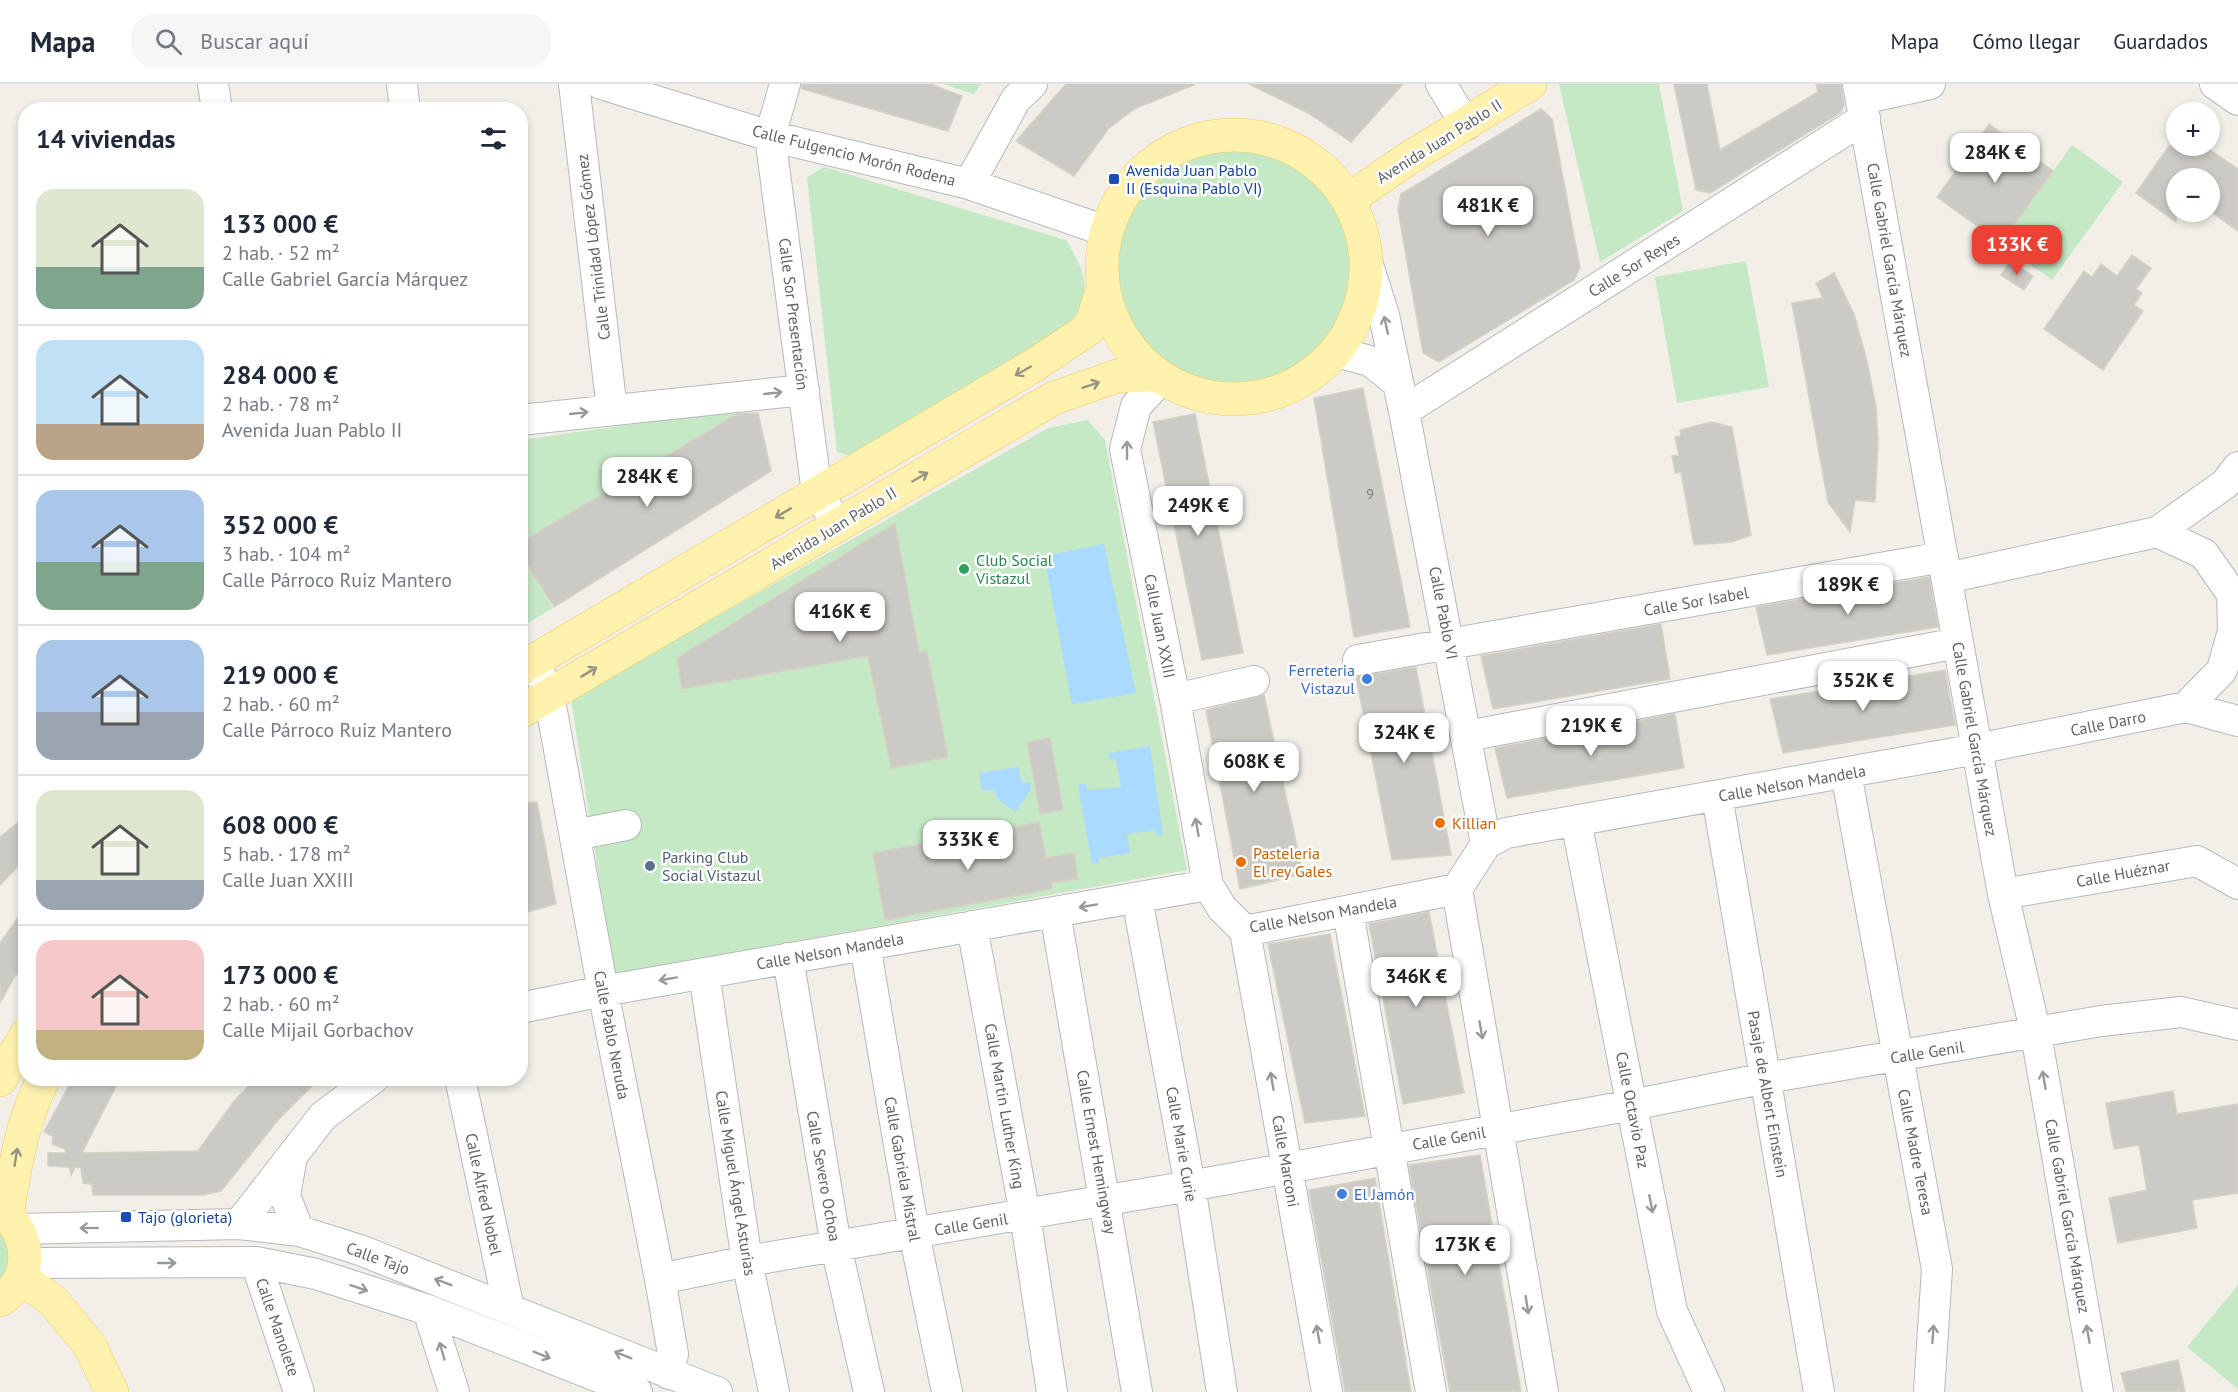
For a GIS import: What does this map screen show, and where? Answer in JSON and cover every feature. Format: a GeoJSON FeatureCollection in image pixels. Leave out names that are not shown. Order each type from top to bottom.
{"type":"FeatureCollection","features":[{"type":"Feature","properties":{"kind":"main road","name":"Avenida Juan Pablo II"},"geometry":{"type":"LineString","coordinates":[[1348,200],[1409,158],[1530,84]]}},
{"type":"Feature","properties":{"kind":"main road"},"geometry":{"type":"LineString","coordinates":[[1239,134],[1282,143],[1320,166],[1348,200],[1361,230],[1367,262],[1364,294],[1353,325],[1335,352],[1307,377],[1263,395],[1235,399],[1197,394],[1160,376],[1132,351],[1113,321],[1103,288],[1101,260],[1106,231],[1124,191],[1155,159],[1195,140],[1220,136],[1239,134]]}},
{"type":"Feature","properties":{"kind":"main road"},"geometry":{"type":"LineString","coordinates":[[528,664],[1036,364],[1090,328],[1103,288]]}},
{"type":"Feature","properties":{"kind":"main road","name":"Avenida Juan Pablo II"},"geometry":{"type":"LineString","coordinates":[[528,708],[1054,398],[1117,376],[1160,376]]}},
{"type":"Feature","properties":{"kind":"main road"},"geometry":{"type":"LineString","coordinates":[[0,1080],[18,1049]]}},
{"type":"Feature","properties":{"kind":"main road"},"geometry":{"type":"LineString","coordinates":[[40,1086],[32,1101],[18,1146],[9,1218],[25,1245],[15,1280],[54,1302],[90,1346],[112,1392]]}},
{"type":"Feature","properties":{"kind":"street"},"geometry":{"type":"LineString","coordinates":[[213,84],[215,102]]}},
{"type":"Feature","properties":{"kind":"street"},"geometry":{"type":"LineString","coordinates":[[402,84],[404,102]]}},
{"type":"Feature","properties":{"kind":"street","name":"Calle Trinidad López Gómez"},"geometry":{"type":"LineString","coordinates":[[574,84],[612,410]]}},
{"type":"Feature","properties":{"kind":"street","name":"Calle Fulgencio Morón Rodena"},"geometry":{"type":"LineString","coordinates":[[601,84],[770,136],[969,184],[1106,231]]}},
{"type":"Feature","properties":{"kind":"street"},"geometry":{"type":"LineString","coordinates":[[770,136],[785,84]]}},
{"type":"Feature","properties":{"kind":"street"},"geometry":{"type":"LineString","coordinates":[[969,184],[1016,99],[1032,84]]}},
{"type":"Feature","properties":{"kind":"street"},"geometry":{"type":"LineString","coordinates":[[1441,84],[1466,125]]}},
{"type":"Feature","properties":{"kind":"street","name":"Calle Sor Reyes"},"geometry":{"type":"LineString","coordinates":[[1404,411],[1861,100],[1929,84]]}},
{"type":"Feature","properties":{"kind":"street"},"geometry":{"type":"LineString","coordinates":[[2215,84],[2238,100]]}},
{"type":"Feature","properties":{"kind":"street","name":"Calle Gabriel García Márquez"},"geometry":{"type":"LineString","coordinates":[[1861,100],[2003,894],[2036,1034],[2098,1392]]}},
{"type":"Feature","properties":{"kind":"street","name":"Calle Sor Presentación"},"geometry":{"type":"LineString","coordinates":[[770,136],[817,493]]}},
{"type":"Feature","properties":{"kind":"street","name":"Calle Pablo VI"},"geometry":{"type":"LineString","coordinates":[[1367,262],[1384,315],[1404,411],[1450,644],[1486,844]]}},
{"type":"Feature","properties":{"kind":"street"},"geometry":{"type":"LineString","coordinates":[[1335,352],[1370,361],[1398,383]]}},
{"type":"Feature","properties":{"kind":"street","name":"Calle Juan XXIII"},"geometry":{"type":"LineString","coordinates":[[1160,376],[1136,406],[1125,449],[1175,699],[1208,885]]}},
{"type":"Feature","properties":{"kind":"street"},"geometry":{"type":"LineString","coordinates":[[528,419],[804,390]]}},
{"type":"Feature","properties":{"kind":"street"},"geometry":{"type":"LineString","coordinates":[[2186,707],[2222,670],[2234,631],[2232,594],[2204,554],[2157,532],[2225,484],[2238,467]]}},
{"type":"Feature","properties":{"kind":"street"},"geometry":{"type":"LineString","coordinates":[[817,493],[838,525]]}},
{"type":"Feature","properties":{"kind":"street","name":"Calle Sor Isabel"},"geometry":{"type":"LineString","coordinates":[[1358,660],[1945,568],[2157,532]]}},
{"type":"Feature","properties":{"kind":"street"},"geometry":{"type":"LineString","coordinates":[[1467,736],[1958,643]]}},
{"type":"Feature","properties":{"kind":"street","name":"Calle Pablo Neruda"},"geometry":{"type":"LineString","coordinates":[[528,666],[549,696],[603,991],[660,1279],[673,1354],[669,1374]]}},
{"type":"Feature","properties":{"kind":"street"},"geometry":{"type":"LineString","coordinates":[[1175,699],[1254,681]]}},
{"type":"Feature","properties":{"kind":"street","name":"Calle Darro"},"geometry":{"type":"LineString","coordinates":[[1977,749],[2186,707],[2238,721]]}},
{"type":"Feature","properties":{"kind":"street","name":"Calle Nelson Mandela"},"geometry":{"type":"LineString","coordinates":[[1486,844],[1506,833],[1977,749]]}},
{"type":"Feature","properties":{"kind":"street","name":"Calle Madre Teresa"},"geometry":{"type":"LineString","coordinates":[[1846,773],[1937,1269],[1929,1392]]}},
{"type":"Feature","properties":{"kind":"street","name":"Pasaje de Albert Einstein"},"geometry":{"type":"LineString","coordinates":[[1717,796],[1819,1392]]}},
{"type":"Feature","properties":{"kind":"street","name":"Calle Octavio Paz"},"geometry":{"type":"LineString","coordinates":[[1576,821],[1672,1311],[1709,1392]]}},
{"type":"Feature","properties":{"kind":"street"},"geometry":{"type":"LineString","coordinates":[[575,835],[626,825]]}},
{"type":"Feature","properties":{"kind":"street"},"geometry":{"type":"LineString","coordinates":[[1486,844],[1457,889],[1543,1392]]}},
{"type":"Feature","properties":{"kind":"street","name":"Calle Huéznar"},"geometry":{"type":"LineString","coordinates":[[2003,894],[2197,861],[2238,884]]}},
{"type":"Feature","properties":{"kind":"street","name":"Calle Nelson Mandela"},"geometry":{"type":"LineString","coordinates":[[528,1006],[603,991],[1208,885],[1222,908],[1245,931],[1457,889]]}},
{"type":"Feature","properties":{"kind":"street","name":"Calle Marie Curie"},"geometry":{"type":"LineString","coordinates":[[1137,897],[1190,1186],[1222,1392]]}},
{"type":"Feature","properties":{"kind":"street"},"geometry":{"type":"LineString","coordinates":[[1348,911],[1431,1392]]}},
{"type":"Feature","properties":{"kind":"street","name":"Calle Ernest Hemingway"},"geometry":{"type":"LineString","coordinates":[[1055,912],[1107,1201],[1137,1392]]}},
{"type":"Feature","properties":{"kind":"street","name":"Calle Martin Luther King"},"geometry":{"type":"LineString","coordinates":[[972,926],[1025,1215],[1052,1392]]}},
{"type":"Feature","properties":{"kind":"street","name":"Calle Marconi"},"geometry":{"type":"LineString","coordinates":[[1245,931],[1327,1392]]}},
{"type":"Feature","properties":{"kind":"street","name":"Calle Gabriela Mistral"},"geometry":{"type":"LineString","coordinates":[[865,945],[914,1233],[947,1392]]}},
{"type":"Feature","properties":{"kind":"street","name":"Calle Severo Ochoa"},"geometry":{"type":"LineString","coordinates":[[788,958],[836,1246],[869,1392]]}},
{"type":"Feature","properties":{"kind":"street","name":"Calle Miguel Ángel Asturias"},"geometry":{"type":"LineString","coordinates":[[704,973],[747,1261],[774,1392]]}},
{"type":"Feature","properties":{"kind":"street","name":"Calle Genil"},"geometry":{"type":"LineString","coordinates":[[660,1279],[747,1261],[1107,1201],[1632,1106],[1766,1078],[2036,1034],[2101,1021],[2181,1012],[2237,1022]]}},
{"type":"Feature","properties":{"kind":"street"},"geometry":{"type":"LineString","coordinates":[[239,1224],[322,1116],[363,1086]]}},
{"type":"Feature","properties":{"kind":"street","name":"Calle Alfred Nobel"},"geometry":{"type":"LineString","coordinates":[[462,1086],[508,1309]]}},
{"type":"Feature","properties":{"kind":"street"},"geometry":{"type":"LineString","coordinates":[[292,1153],[285,1196],[299,1231]]}},
{"type":"Feature","properties":{"kind":"street","name":"Calle Tajo"},"geometry":{"type":"LineString","coordinates":[[9,1218],[239,1224],[299,1231],[360,1250],[717,1392]]}},
{"type":"Feature","properties":{"kind":"street","name":"Calle Tajo"},"geometry":{"type":"LineString","coordinates":[[15,1280],[256,1262],[316,1274],[429,1310],[637,1392]]}},
{"type":"Feature","properties":{"kind":"street","name":"Calle Manolete"},"geometry":{"type":"LineString","coordinates":[[256,1262],[300,1392]]}},
{"type":"Feature","properties":{"kind":"street"},"geometry":{"type":"LineString","coordinates":[[429,1310],[454,1392]]}},
{"type":"Feature","properties":{"kind":"green space"},"geometry":{"type":"Polygon","coordinates":[[[943,84],[981,84],[974,94],[943,84]]]}},
{"type":"Feature","properties":{"kind":"green space"},"geometry":{"type":"Polygon","coordinates":[[[1559,84],[1659,84],[1683,211],[1600,262],[1559,84]]]}},
{"type":"Feature","properties":{"kind":"green space"},"geometry":{"type":"Polygon","coordinates":[[[1233,135],[1259,138],[1283,145],[1306,157],[1326,173],[1342,193],[1354,216],[1361,240],[1364,266],[1361,292],[1354,316],[1342,339],[1326,359],[1306,375],[1283,387],[1259,394],[1233,397],[1207,394],[1183,387],[1160,375],[1140,359],[1124,339],[1112,316],[1105,292],[1102,266],[1105,240],[1112,216],[1124,193],[1140,173],[1160,157],[1183,145],[1207,138],[1233,135]]]}},
{"type":"Feature","properties":{"kind":"green space"},"geometry":{"type":"Polygon","coordinates":[[[2072,145],[2123,182],[2052,280],[2001,243],[2072,145]]]}},
{"type":"Feature","properties":{"kind":"green space"},"geometry":{"type":"Polygon","coordinates":[[[824,167],[1066,240],[1084,279],[1083,301],[1078,312],[1057,336],[854,457],[837,452],[807,177],[824,167]]]}},
{"type":"Feature","properties":{"kind":"green space"},"geometry":{"type":"Polygon","coordinates":[[[1746,261],[1769,387],[1677,403],[1655,277],[1746,261]]]}},
{"type":"Feature","properties":{"kind":"green space"},"geometry":{"type":"Polygon","coordinates":[[[748,408],[528,539],[528,439],[748,408]]]}},
{"type":"Feature","properties":{"kind":"green space","name":"Club Social Vistazul"},"geometry":{"type":"Polygon","coordinates":[[[1088,420],[1105,440],[1187,870],[614,974],[571,699],[1048,428],[1088,420]]]}},
{"type":"Feature","properties":{"kind":"green space"},"geometry":{"type":"Polygon","coordinates":[[[528,566],[553,608],[528,623],[528,566]]]}},
{"type":"Feature","properties":{"kind":"green space"},"geometry":{"type":"Polygon","coordinates":[[[0,1220],[12,1264],[0,1280],[0,1220]]]}},
{"type":"Feature","properties":{"kind":"green space"},"geometry":{"type":"Polygon","coordinates":[[[2238,1285],[2238,1389],[2187,1347],[2238,1285]]]}},
{"type":"Feature","properties":{"kind":"water"},"geometry":{"type":"Polygon","coordinates":[[[1104,544],[1136,693],[1072,704],[1044,556],[1104,544]]]}},
{"type":"Feature","properties":{"kind":"water"},"geometry":{"type":"Polygon","coordinates":[[[1150,746],[1163,835],[1157,836],[1156,830],[1127,834],[1130,853],[1099,858],[1099,863],[1092,864],[1078,785],[1085,783],[1088,790],[1121,787],[1116,759],[1110,760],[1109,753],[1150,746]]]}},
{"type":"Feature","properties":{"kind":"water"},"geometry":{"type":"Polygon","coordinates":[[[1018,767],[1022,783],[1031,782],[1030,791],[1015,812],[999,800],[993,790],[982,791],[979,773],[1018,767]]]}},
{"type":"Feature","properties":{"kind":"building"},"geometry":{"type":"Polygon","coordinates":[[[802,84],[930,84],[962,96],[948,131],[802,89],[802,84]]]}},
{"type":"Feature","properties":{"kind":"building"},"geometry":{"type":"Polygon","coordinates":[[[1066,84],[1194,85],[1136,108],[1109,128],[1074,176],[1016,141],[1066,84]]]}},
{"type":"Feature","properties":{"kind":"building"},"geometry":{"type":"Polygon","coordinates":[[[1249,84],[1403,84],[1351,142],[1308,113],[1249,84]]]}},
{"type":"Feature","properties":{"kind":"building"},"geometry":{"type":"Polygon","coordinates":[[[1674,84],[1707,84],[1720,150],[1818,92],[1816,84],[1841,84],[1844,105],[1840,113],[1710,193],[1696,190],[1674,84]]]}},
{"type":"Feature","properties":{"kind":"building"},"geometry":{"type":"Polygon","coordinates":[[[1541,109],[1552,119],[1580,268],[1574,280],[1439,362],[1423,353],[1398,210],[1401,194],[1541,109]]]}},
{"type":"Feature","properties":{"kind":"building"},"geometry":{"type":"Polygon","coordinates":[[[1989,124],[2053,171],[2001,243],[1937,197],[1989,124]]]}},
{"type":"Feature","properties":{"kind":"building"},"geometry":{"type":"Polygon","coordinates":[[[2166,150],[2166,156],[2219,156],[2238,169],[2238,231],[2220,218],[2220,168],[2166,168],[2166,215],[2136,193],[2166,150]]]}},
{"type":"Feature","properties":{"kind":"building"},"geometry":{"type":"Polygon","coordinates":[[[2132,255],[2151,268],[2136,289],[2142,293],[2134,305],[2143,311],[2103,370],[2044,329],[2084,271],[2092,277],[2101,264],[2117,276],[2132,255]]]}},
{"type":"Feature","properties":{"kind":"building"},"geometry":{"type":"Polygon","coordinates":[[[2010,261],[2033,276],[2024,290],[2001,275],[2010,261]]]}},
{"type":"Feature","properties":{"kind":"building"},"geometry":{"type":"Polygon","coordinates":[[[1834,273],[1854,314],[1876,406],[1878,442],[1875,502],[1855,500],[1850,532],[1828,502],[1792,303],[1823,298],[1816,283],[1834,273]]]}},
{"type":"Feature","properties":{"kind":"building"},"geometry":{"type":"Polygon","coordinates":[[[1363,388],[1410,627],[1354,637],[1314,398],[1363,388]]]}},
{"type":"Feature","properties":{"kind":"building"},"geometry":{"type":"Polygon","coordinates":[[[758,413],[771,471],[554,607],[528,566],[528,538],[737,414],[758,413]]]}},
{"type":"Feature","properties":{"kind":"building"},"geometry":{"type":"Polygon","coordinates":[[[1195,414],[1243,653],[1202,660],[1153,422],[1195,414]]]}},
{"type":"Feature","properties":{"kind":"building"},"geometry":{"type":"Polygon","coordinates":[[[1711,422],[1732,427],[1751,535],[1732,542],[1694,545],[1681,472],[1675,473],[1672,456],[1679,455],[1675,437],[1681,436],[1680,430],[1711,422]]]}},
{"type":"Feature","properties":{"kind":"building"},"geometry":{"type":"Polygon","coordinates":[[[895,523],[919,652],[927,651],[948,757],[891,768],[868,656],[682,689],[677,658],[895,523]]]}},
{"type":"Feature","properties":{"kind":"building"},"geometry":{"type":"Polygon","coordinates":[[[1929,577],[1938,627],[1767,655],[1756,607],[1929,577]]]}},
{"type":"Feature","properties":{"kind":"building"},"geometry":{"type":"Polygon","coordinates":[[[1661,624],[1670,679],[1493,709],[1481,656],[1661,624]]]}},
{"type":"Feature","properties":{"kind":"building"},"geometry":{"type":"Polygon","coordinates":[[[1416,667],[1451,855],[1392,860],[1356,677],[1416,667]]]}},
{"type":"Feature","properties":{"kind":"building"},"geometry":{"type":"Polygon","coordinates":[[[1945,670],[1955,725],[1783,753],[1770,699],[1945,670]]]}},
{"type":"Feature","properties":{"kind":"building"},"geometry":{"type":"Polygon","coordinates":[[[1264,695],[1303,874],[1240,889],[1206,710],[1264,695]]]}},
{"type":"Feature","properties":{"kind":"building"},"geometry":{"type":"Polygon","coordinates":[[[1675,714],[1684,768],[1507,798],[1495,748],[1675,714]]]}},
{"type":"Feature","properties":{"kind":"building"},"geometry":{"type":"Polygon","coordinates":[[[1050,738],[1063,810],[1040,814],[1027,742],[1050,738]]]}},
{"type":"Feature","properties":{"kind":"building"},"geometry":{"type":"Polygon","coordinates":[[[537,802],[556,904],[528,912],[528,803],[537,802]]]}},
{"type":"Feature","properties":{"kind":"building"},"geometry":{"type":"Polygon","coordinates":[[[18,822],[18,866],[0,885],[0,837],[18,822]]]}},
{"type":"Feature","properties":{"kind":"building"},"geometry":{"type":"Polygon","coordinates":[[[1039,822],[1046,858],[1074,853],[1078,879],[1051,883],[1052,889],[885,920],[873,853],[1039,822]]]}},
{"type":"Feature","properties":{"kind":"building"},"geometry":{"type":"Polygon","coordinates":[[[1429,912],[1464,1093],[1403,1104],[1369,924],[1429,912]]]}},
{"type":"Feature","properties":{"kind":"building"},"geometry":{"type":"Polygon","coordinates":[[[18,917],[18,975],[16,974],[0,1003],[0,943],[18,917]]]}},
{"type":"Feature","properties":{"kind":"building"},"geometry":{"type":"Polygon","coordinates":[[[1330,934],[1365,1116],[1305,1123],[1268,944],[1330,934]]]}},
{"type":"Feature","properties":{"kind":"building"},"geometry":{"type":"Polygon","coordinates":[[[69,1086],[116,1086],[82,1153],[198,1151],[234,1101],[249,1086],[312,1086],[279,1119],[221,1191],[203,1195],[93,1195],[92,1184],[83,1183],[81,1168],[75,1167],[71,1175],[69,1167],[48,1166],[48,1153],[66,1153],[65,1149],[52,1144],[53,1136],[44,1132],[69,1086]]]}},
{"type":"Feature","properties":{"kind":"building"},"geometry":{"type":"Polygon","coordinates":[[[2173,1091],[2177,1114],[2238,1104],[2238,1193],[2192,1200],[2197,1228],[2118,1243],[2109,1198],[2147,1190],[2139,1145],[2114,1149],[2106,1103],[2173,1091]]]}},
{"type":"Feature","properties":{"kind":"building"},"geometry":{"type":"Polygon","coordinates":[[[1480,1155],[1521,1392],[1450,1392],[1409,1165],[1480,1155]]]}},
{"type":"Feature","properties":{"kind":"building"},"geometry":{"type":"Polygon","coordinates":[[[1375,1178],[1411,1392],[1345,1392],[1309,1190],[1375,1178]]]}},
{"type":"Feature","properties":{"kind":"building"},"geometry":{"type":"Polygon","coordinates":[[[2178,1360],[2185,1392],[2126,1392],[2121,1373],[2178,1360]]]}},
{"type":"Feature","properties":{"kind":"place","name":"Avenida Juan Pablo II (Esquina Pablo VI)"},"geometry":{"type":"Point","coordinates":[1114,179]}},
{"type":"Feature","properties":{"kind":"place","name":"Club Social Vistazul"},"geometry":{"type":"Point","coordinates":[964,569]}},
{"type":"Feature","properties":{"kind":"place","name":"Ferreteria Vistazul"},"geometry":{"type":"Point","coordinates":[1367,679]}},
{"type":"Feature","properties":{"kind":"place","name":"Killian"},"geometry":{"type":"Point","coordinates":[1440,823]}},
{"type":"Feature","properties":{"kind":"place","name":"Pasteleria El rey Gales"},"geometry":{"type":"Point","coordinates":[1241,862]}},
{"type":"Feature","properties":{"kind":"place","name":"Parking Club Social Vistazul"},"geometry":{"type":"Point","coordinates":[650,866]}},
{"type":"Feature","properties":{"kind":"place","name":"El Jamón"},"geometry":{"type":"Point","coordinates":[1342,1194]}},
{"type":"Feature","properties":{"kind":"place","name":"Tajo (glorieta)"},"geometry":{"type":"Point","coordinates":[126,1217]}}]}
